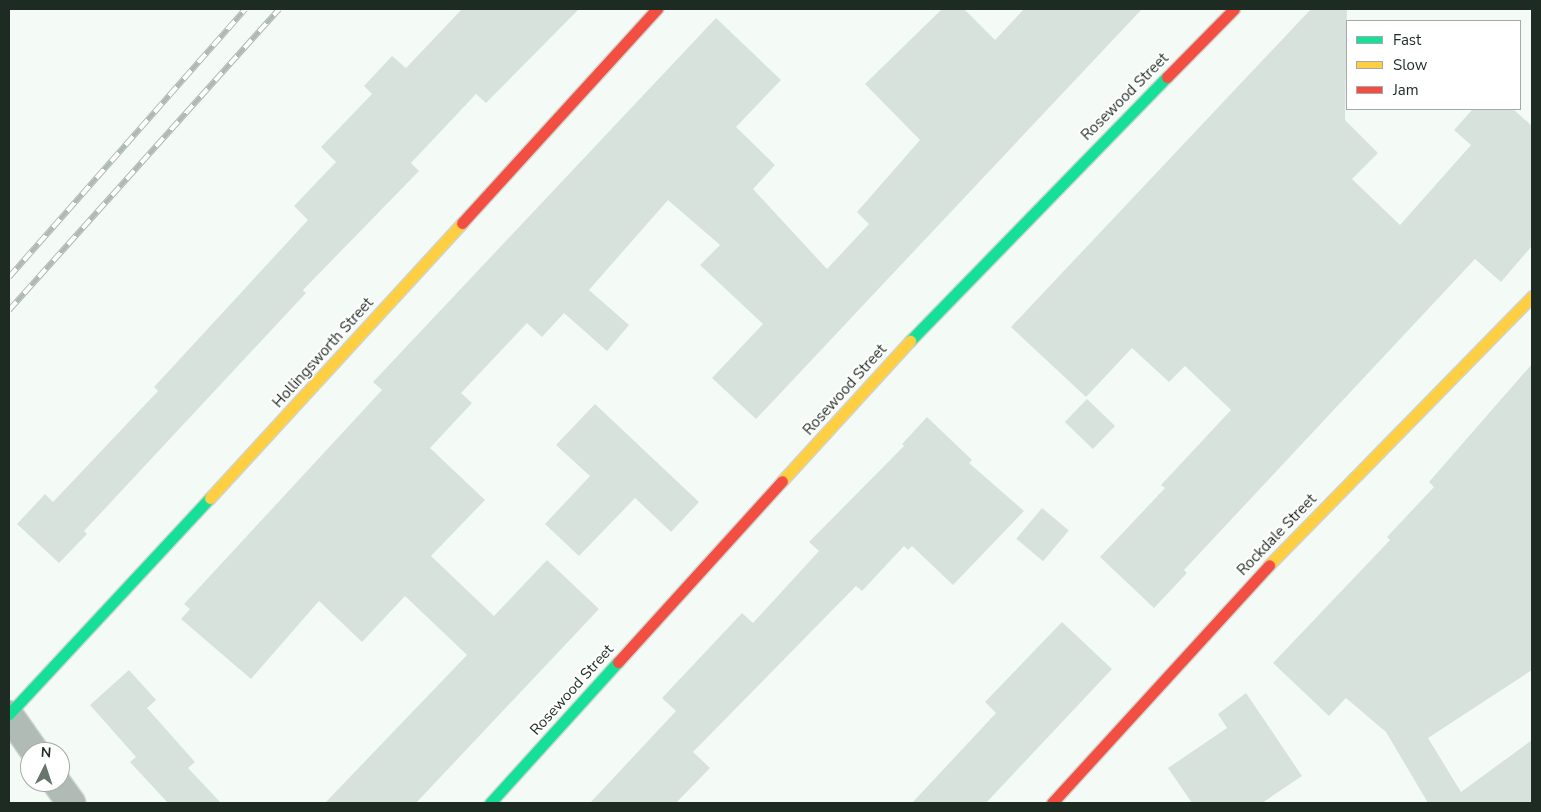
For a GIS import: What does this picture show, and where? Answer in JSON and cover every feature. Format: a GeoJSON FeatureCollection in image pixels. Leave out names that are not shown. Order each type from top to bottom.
{"type":"FeatureCollection","features":[{"type":"Feature","properties":{"kind":"street","name":"Hollingsworth Street"},"geometry":{"type":"LineString","coordinates":[[9,715],[194,516],[657,9]]}},
{"type":"Feature","properties":{"kind":"street","name":"Rosewood Street"},"geometry":{"type":"LineString","coordinates":[[490,803],[958,288],[1234,9]]}},
{"type":"Feature","properties":{"kind":"street","name":"Rockdale Street"},"geometry":{"type":"LineString","coordinates":[[1052,803],[1281,551],[1532,296]]}},
{"type":"Feature","properties":{"kind":"street"},"geometry":{"type":"LineString","coordinates":[[9,715],[28,742]]}},
{"type":"Feature","properties":{"kind":"street"},"geometry":{"type":"LineString","coordinates":[[63,792],[71,803]]}},
{"type":"Feature","properties":{"kind":"building"},"geometry":{"type":"Polygon","coordinates":[[[462,9],[579,9],[486,103],[476,94],[411,163],[419,171],[303,290],[306,293],[84,531],[87,534],[59,563],[17,524],[45,494],[53,502],[158,391],[154,387],[308,220],[294,206],[336,162],[321,147],[372,94],[364,86],[392,56],[406,68],[462,9]]]}},
{"type":"Feature","properties":{"kind":"building"},"geometry":{"type":"Polygon","coordinates":[[[942,9],[964,9],[995,40],[1024,9],[1142,9],[756,419],[712,378],[763,324],[700,265],[720,245],[668,200],[589,290],[629,325],[607,351],[564,313],[542,337],[527,323],[461,393],[472,403],[430,448],[485,500],[431,556],[494,616],[547,560],[599,609],[416,803],[325,803],[467,655],[405,596],[362,642],[319,601],[251,679],[181,619],[190,609],[184,604],[382,390],[373,382],[716,18],[781,80],[736,127],[775,165],[753,189],[827,269],[869,224],[857,212],[920,140],[865,84],[942,9]]]}},
{"type":"Feature","properties":{"kind":"building"},"geometry":{"type":"Polygon","coordinates":[[[1311,9],[1347,9],[1345,120],[1378,153],[1352,179],[1400,225],[1471,145],[1454,130],[1472,110],[1514,110],[1532,126],[1532,246],[1501,282],[1475,259],[1184,570],[1187,573],[1154,608],[1100,557],[1165,488],[1161,485],[1231,410],[1185,366],[1169,382],[1132,348],[1086,397],[1011,327],[1311,9]]]}},
{"type":"Feature","properties":{"kind":"building"},"geometry":{"type":"Polygon","coordinates":[[[1532,364],[1532,670],[1428,738],[1461,792],[1532,740],[1532,803],[1428,803],[1386,732],[1346,698],[1329,716],[1273,663],[1390,540],[1387,537],[1434,487],[1429,482],[1532,364]]]}},
{"type":"Feature","properties":{"kind":"building"},"geometry":{"type":"Polygon","coordinates":[[[1087,399],[1115,426],[1093,449],[1065,422],[1087,399]]]}},
{"type":"Feature","properties":{"kind":"building"},"geometry":{"type":"Polygon","coordinates":[[[595,404],[699,502],[671,532],[635,498],[579,556],[545,524],[590,476],[556,445],[595,404]]]}},
{"type":"Feature","properties":{"kind":"building"},"geometry":{"type":"Polygon","coordinates":[[[927,417],[972,460],[969,463],[1024,511],[953,585],[912,546],[908,550],[904,546],[862,591],[856,586],[693,752],[710,768],[676,803],[590,803],[676,711],[662,698],[742,613],[753,623],[819,551],[809,542],[904,446],[902,444],[927,417]]]}},
{"type":"Feature","properties":{"kind":"building"},"geometry":{"type":"Polygon","coordinates":[[[1042,508],[1069,530],[1043,561],[1016,539],[1042,508]]]}},
{"type":"Feature","properties":{"kind":"building"},"geometry":{"type":"Polygon","coordinates":[[[1062,622],[1112,669],[986,803],[912,803],[996,713],[985,702],[1062,622]]]}},
{"type":"Feature","properties":{"kind":"building"},"geometry":{"type":"Polygon","coordinates":[[[129,670],[156,700],[147,708],[195,762],[188,768],[221,803],[168,803],[130,762],[136,757],[90,705],[129,670]]]}},
{"type":"Feature","properties":{"kind":"building"},"geometry":{"type":"Polygon","coordinates":[[[1246,693],[1302,776],[1262,803],[1192,803],[1168,768],[1227,728],[1218,714],[1246,693]]]}},
{"type":"Feature","properties":{"kind":"railway"},"geometry":{"type":"LineString","coordinates":[[9,277],[245,9]]}},
{"type":"Feature","properties":{"kind":"railway"},"geometry":{"type":"LineString","coordinates":[[9,310],[279,9]]}},
{"type":"Feature","properties":{"kind":"traffic: fast"},"geometry":{"type":"LineString","coordinates":[[910,341],[1167,77]]}},
{"type":"Feature","properties":{"kind":"traffic: fast"},"geometry":{"type":"LineString","coordinates":[[9,714],[210,498]]}},
{"type":"Feature","properties":{"kind":"traffic: fast"},"geometry":{"type":"LineString","coordinates":[[490,803],[618,662]]}},
{"type":"Feature","properties":{"kind":"traffic: slow"},"geometry":{"type":"LineString","coordinates":[[210,498],[462,223]]}},
{"type":"Feature","properties":{"kind":"traffic: slow"},"geometry":{"type":"LineString","coordinates":[[1269,565],[1532,296]]}},
{"type":"Feature","properties":{"kind":"traffic: slow"},"geometry":{"type":"LineString","coordinates":[[782,481],[910,341]]}},
{"type":"Feature","properties":{"kind":"traffic: jam"},"geometry":{"type":"LineString","coordinates":[[462,223],[657,9]]}},
{"type":"Feature","properties":{"kind":"traffic: jam"},"geometry":{"type":"LineString","coordinates":[[1167,77],[1234,9]]}},
{"type":"Feature","properties":{"kind":"traffic: jam"},"geometry":{"type":"LineString","coordinates":[[618,662],[782,481]]}},
{"type":"Feature","properties":{"kind":"traffic: jam"},"geometry":{"type":"LineString","coordinates":[[1052,803],[1269,565]]}}]}
